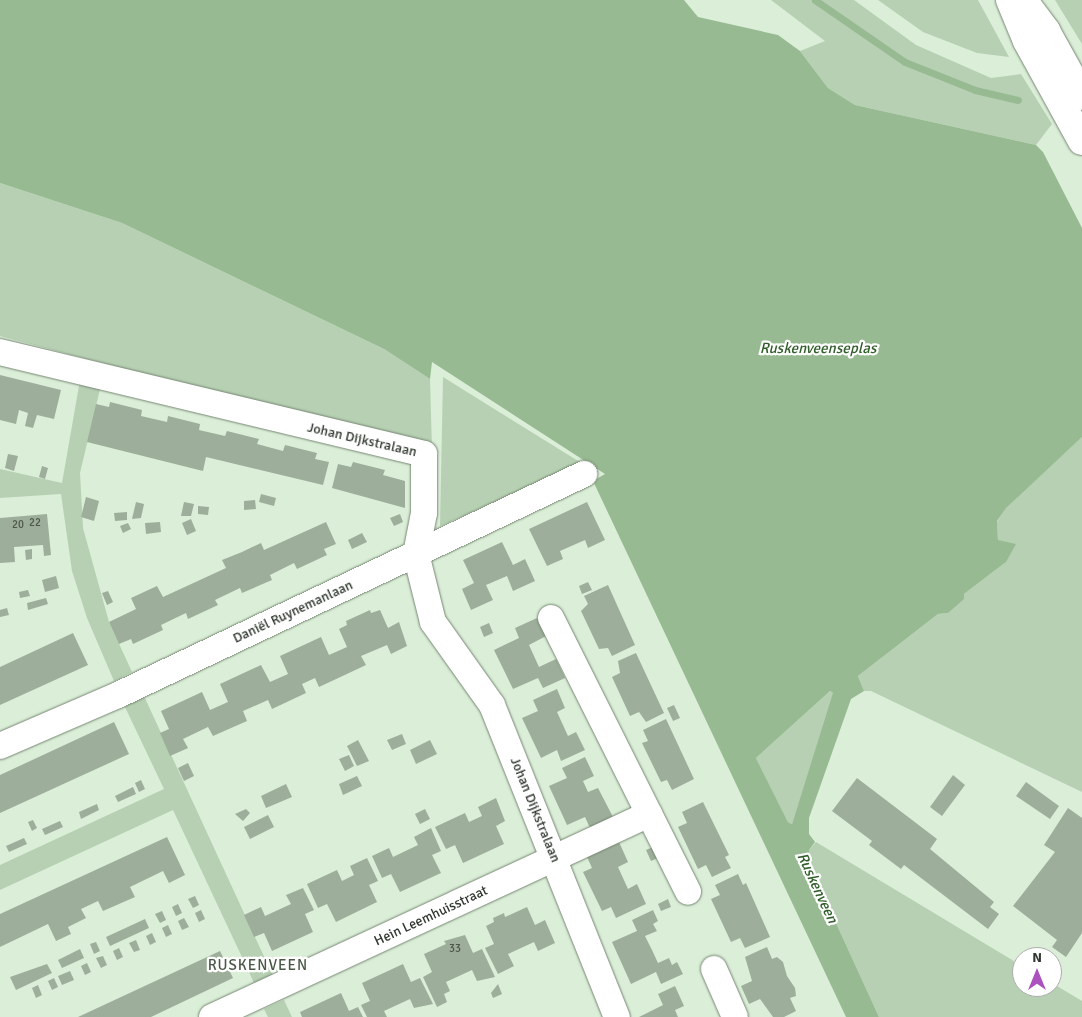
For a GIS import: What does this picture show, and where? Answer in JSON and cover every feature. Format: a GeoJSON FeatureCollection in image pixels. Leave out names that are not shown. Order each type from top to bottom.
{"type":"FeatureCollection","features":[{"type":"Feature","properties":{"kind":"main road"},"geometry":{"type":"LineString","coordinates":[[1010,0],[1027,41],[1082,141]]}},
{"type":"Feature","properties":{"kind":"main road"},"geometry":{"type":"LineString","coordinates":[[1023,0],[1046,31],[1082,96]]}},
{"type":"Feature","properties":{"kind":"street","name":"Johan Dijkstralaan"},"geometry":{"type":"LineString","coordinates":[[0,352],[424,454],[424,513],[416,554],[433,622],[492,705],[556,859],[618,1017]]}},
{"type":"Feature","properties":{"kind":"street","name":"Daniël Ruynemanlaan"},"geometry":{"type":"LineString","coordinates":[[0,746],[118,695],[584,474]]}},
{"type":"Feature","properties":{"kind":"street"},"geometry":{"type":"LineString","coordinates":[[552,618],[688,892]]}},
{"type":"Feature","properties":{"kind":"street","name":"Hein Leemhuisstraat"},"geometry":{"type":"LineString","coordinates":[[212,1017],[556,859],[649,814]]}},
{"type":"Feature","properties":{"kind":"street"},"geometry":{"type":"LineString","coordinates":[[714,969],[735,1017]]}},
{"type":"Feature","properties":{"kind":"shaded area"},"geometry":{"type":"Polygon","coordinates":[[[771,0],[854,0],[916,45],[991,78],[1021,74],[1052,124],[1036,145],[855,105],[828,88],[800,51],[825,41],[771,0]]]}},
{"type":"Feature","properties":{"kind":"shaded area"},"geometry":{"type":"Polygon","coordinates":[[[878,0],[978,0],[1009,57],[977,53],[923,32],[878,0]]]}},
{"type":"Feature","properties":{"kind":"shaded area"},"geometry":{"type":"Polygon","coordinates":[[[1055,0],[1082,0],[1082,44],[1055,0]]]}},
{"type":"Feature","properties":{"kind":"shaded area"},"geometry":{"type":"Polygon","coordinates":[[[0,183],[122,223],[384,349],[430,379],[432,450],[0,336],[0,183]]]}},
{"type":"Feature","properties":{"kind":"shaded area"},"geometry":{"type":"Polygon","coordinates":[[[443,377],[583,464],[440,526],[443,377]]]}},
{"type":"Feature","properties":{"kind":"shaded area"},"geometry":{"type":"Polygon","coordinates":[[[80,380],[101,385],[80,473],[83,528],[109,622],[132,672],[114,681],[87,618],[72,571],[61,494],[0,498],[0,469],[62,483],[80,380]]]}},
{"type":"Feature","properties":{"kind":"shaded area"},"geometry":{"type":"Polygon","coordinates":[[[1082,437],[1082,792],[871,691],[864,691],[858,676],[938,614],[948,613],[964,594],[1006,562],[1004,543],[998,540],[997,522],[1005,508],[1082,437]]]}},
{"type":"Feature","properties":{"kind":"shaded area"},"geometry":{"type":"Polygon","coordinates":[[[830,691],[834,694],[792,824],[788,822],[756,758],[830,691]]]}},
{"type":"Feature","properties":{"kind":"shaded area"},"geometry":{"type":"Polygon","coordinates":[[[144,696],[273,976],[255,985],[173,810],[0,890],[0,865],[164,789],[124,705],[144,696]]]}},
{"type":"Feature","properties":{"kind":"shaded area"},"geometry":{"type":"Polygon","coordinates":[[[816,842],[1012,960],[1012,997],[1062,997],[1062,989],[1082,1001],[1082,1017],[879,1017],[809,864],[809,850],[816,842]]]}},
{"type":"Feature","properties":{"kind":"shaded area"},"geometry":{"type":"Polygon","coordinates":[[[284,1000],[292,1017],[268,1017],[264,1009],[284,1000]]]}},
{"type":"Feature","properties":{"kind":"water","name":"Ruskenveenseplas"},"geometry":{"type":"Polygon","coordinates":[[[0,0],[684,0],[698,17],[778,35],[800,51],[828,88],[855,105],[1036,145],[1043,152],[1082,228],[1082,437],[1006,508],[997,521],[998,540],[1016,544],[1006,562],[964,594],[964,599],[948,613],[938,614],[858,676],[864,691],[851,699],[809,818],[809,834],[815,842],[809,850],[809,864],[879,1017],[846,1017],[593,481],[605,474],[432,362],[430,379],[384,349],[122,223],[0,183],[0,0]],[[830,691],[756,758],[788,822],[792,824],[833,693],[830,691]]]}},
{"type":"Feature","properties":{"kind":"building"},"geometry":{"type":"Polygon","coordinates":[[[0,375],[61,390],[54,419],[37,415],[33,428],[25,426],[28,413],[19,410],[16,424],[0,420],[0,375]]]}},
{"type":"Feature","properties":{"kind":"building"},"geometry":{"type":"Polygon","coordinates":[[[110,402],[142,410],[141,416],[167,422],[168,416],[200,424],[199,430],[225,436],[227,431],[259,439],[257,444],[283,451],[285,445],[317,453],[315,459],[329,462],[323,485],[206,457],[203,471],[87,442],[96,404],[109,407],[110,402]]]}},
{"type":"Feature","properties":{"kind":"building"},"geometry":{"type":"Polygon","coordinates":[[[8,454],[18,456],[14,471],[5,468],[8,454]]]}},
{"type":"Feature","properties":{"kind":"building"},"geometry":{"type":"Polygon","coordinates":[[[353,462],[385,470],[383,475],[405,481],[405,508],[332,488],[338,464],[351,467],[353,462]]]}},
{"type":"Feature","properties":{"kind":"building"},"geometry":{"type":"Polygon","coordinates":[[[42,466],[48,468],[45,479],[39,477],[42,466]]]}},
{"type":"Feature","properties":{"kind":"building"},"geometry":{"type":"Polygon","coordinates":[[[261,494],[276,498],[274,506],[259,502],[261,494]]]}},
{"type":"Feature","properties":{"kind":"building"},"geometry":{"type":"Polygon","coordinates":[[[86,497],[99,501],[94,521],[81,517],[86,497]]]}},
{"type":"Feature","properties":{"kind":"building"},"geometry":{"type":"Polygon","coordinates":[[[255,500],[256,509],[244,510],[244,501],[255,500]]]}},
{"type":"Feature","properties":{"kind":"building"},"geometry":{"type":"Polygon","coordinates":[[[136,502],[144,504],[141,518],[132,519],[136,502]]]}},
{"type":"Feature","properties":{"kind":"building"},"geometry":{"type":"Polygon","coordinates":[[[184,502],[194,504],[191,516],[181,516],[184,502]]]}},
{"type":"Feature","properties":{"kind":"building"},"geometry":{"type":"Polygon","coordinates":[[[587,502],[605,540],[588,548],[585,540],[560,551],[563,559],[547,566],[529,529],[587,502]]]}},
{"type":"Feature","properties":{"kind":"building"},"geometry":{"type":"Polygon","coordinates":[[[198,506],[209,507],[208,515],[198,514],[198,506]]]}},
{"type":"Feature","properties":{"kind":"building"},"geometry":{"type":"Polygon","coordinates":[[[127,512],[127,520],[115,521],[114,513],[127,512]]]}},
{"type":"Feature","properties":{"kind":"building"},"geometry":{"type":"Polygon","coordinates":[[[47,514],[51,555],[44,556],[43,545],[14,547],[15,562],[0,563],[0,518],[47,514]]]}},
{"type":"Feature","properties":{"kind":"building"},"geometry":{"type":"Polygon","coordinates":[[[400,514],[403,522],[394,526],[390,518],[400,514]]]}},
{"type":"Feature","properties":{"kind":"building"},"geometry":{"type":"Polygon","coordinates":[[[191,519],[196,531],[187,535],[182,523],[191,519]]]}},
{"type":"Feature","properties":{"kind":"building"},"geometry":{"type":"Polygon","coordinates":[[[160,522],[161,532],[146,534],[145,523],[160,522]]]}},
{"type":"Feature","properties":{"kind":"building"},"geometry":{"type":"Polygon","coordinates":[[[326,522],[336,544],[324,549],[327,555],[297,569],[294,563],[270,575],[272,580],[242,593],[240,588],[215,600],[218,605],[188,619],[186,613],[161,625],[163,630],[133,644],[131,639],[119,644],[109,622],[136,609],[131,598],[157,586],[163,597],[226,568],[222,560],[261,543],[264,550],[326,522]]]}},
{"type":"Feature","properties":{"kind":"building"},"geometry":{"type":"Polygon","coordinates":[[[128,523],[131,529],[123,533],[120,526],[128,523]]]}},
{"type":"Feature","properties":{"kind":"building"},"geometry":{"type":"Polygon","coordinates":[[[362,533],[367,542],[352,549],[348,540],[362,533]]]}},
{"type":"Feature","properties":{"kind":"building"},"geometry":{"type":"Polygon","coordinates":[[[502,542],[513,565],[525,559],[535,581],[513,591],[507,576],[486,585],[493,600],[471,610],[462,589],[474,583],[463,560],[502,542]]]}},
{"type":"Feature","properties":{"kind":"building"},"geometry":{"type":"Polygon","coordinates":[[[32,549],[32,559],[26,560],[25,550],[32,549]]]}},
{"type":"Feature","properties":{"kind":"building"},"geometry":{"type":"Polygon","coordinates":[[[56,576],[59,588],[45,592],[42,580],[56,576]]]}},
{"type":"Feature","properties":{"kind":"building"},"geometry":{"type":"Polygon","coordinates":[[[588,582],[592,590],[582,594],[579,586],[588,582]]]}},
{"type":"Feature","properties":{"kind":"building"},"geometry":{"type":"Polygon","coordinates":[[[608,585],[635,645],[612,656],[608,648],[599,649],[581,611],[588,604],[584,596],[608,585]]]}},
{"type":"Feature","properties":{"kind":"building"},"geometry":{"type":"Polygon","coordinates":[[[28,590],[30,596],[20,598],[19,592],[28,590]]]}},
{"type":"Feature","properties":{"kind":"building"},"geometry":{"type":"Polygon","coordinates":[[[108,591],[113,602],[107,605],[102,593],[108,591]]]}},
{"type":"Feature","properties":{"kind":"building"},"geometry":{"type":"Polygon","coordinates":[[[46,598],[48,604],[28,610],[27,603],[46,598]]]}},
{"type":"Feature","properties":{"kind":"building"},"geometry":{"type":"Polygon","coordinates":[[[7,608],[9,615],[0,617],[0,610],[7,608]]]}},
{"type":"Feature","properties":{"kind":"building"},"geometry":{"type":"Polygon","coordinates":[[[370,610],[371,613],[380,610],[388,628],[399,622],[407,646],[391,654],[387,645],[361,656],[366,665],[319,687],[315,678],[302,684],[306,693],[272,709],[268,700],[243,711],[247,721],[213,736],[208,727],[183,739],[188,748],[170,756],[160,733],[169,729],[161,711],[202,692],[210,710],[228,702],[220,684],[261,665],[270,682],[288,674],[280,656],[321,637],[329,655],[347,647],[339,629],[347,625],[346,621],[370,610]]]}},
{"type":"Feature","properties":{"kind":"building"},"geometry":{"type":"Polygon","coordinates":[[[537,618],[546,636],[529,645],[539,667],[556,659],[565,678],[543,688],[538,678],[513,689],[494,650],[519,638],[515,628],[537,618]]]}},
{"type":"Feature","properties":{"kind":"building"},"geometry":{"type":"Polygon","coordinates":[[[489,623],[493,633],[484,637],[480,627],[489,623]]]}},
{"type":"Feature","properties":{"kind":"building"},"geometry":{"type":"Polygon","coordinates":[[[73,633],[88,665],[0,705],[0,667],[73,633]]]}},
{"type":"Feature","properties":{"kind":"building"},"geometry":{"type":"Polygon","coordinates":[[[636,653],[664,713],[646,722],[639,712],[630,716],[612,677],[620,673],[618,661],[636,653]]]}},
{"type":"Feature","properties":{"kind":"building"},"geometry":{"type":"Polygon","coordinates":[[[557,689],[565,708],[557,712],[568,736],[576,732],[585,750],[561,761],[557,750],[541,758],[522,718],[538,711],[533,700],[557,689]]]}},
{"type":"Feature","properties":{"kind":"building"},"geometry":{"type":"Polygon","coordinates":[[[674,705],[680,718],[673,721],[667,708],[674,705]]]}},
{"type":"Feature","properties":{"kind":"building"},"geometry":{"type":"Polygon","coordinates":[[[666,719],[694,779],[672,790],[667,780],[661,782],[642,743],[648,741],[643,730],[666,719]]]}},
{"type":"Feature","properties":{"kind":"building"},"geometry":{"type":"Polygon","coordinates":[[[114,722],[129,754],[0,813],[0,775],[114,722]]]}},
{"type":"Feature","properties":{"kind":"building"},"geometry":{"type":"Polygon","coordinates":[[[402,734],[406,744],[392,750],[387,740],[402,734]]]}},
{"type":"Feature","properties":{"kind":"building"},"geometry":{"type":"Polygon","coordinates":[[[358,740],[369,761],[357,766],[347,746],[358,740]]]}},
{"type":"Feature","properties":{"kind":"building"},"geometry":{"type":"Polygon","coordinates":[[[430,740],[437,754],[416,764],[410,750],[430,740]]]}},
{"type":"Feature","properties":{"kind":"building"},"geometry":{"type":"Polygon","coordinates":[[[349,755],[354,766],[345,771],[339,759],[349,755]]]}},
{"type":"Feature","properties":{"kind":"building"},"geometry":{"type":"Polygon","coordinates":[[[585,757],[594,776],[583,781],[588,792],[598,788],[613,817],[590,828],[585,817],[567,825],[549,786],[567,778],[562,768],[585,757]]]}},
{"type":"Feature","properties":{"kind":"building"},"geometry":{"type":"Polygon","coordinates":[[[188,763],[194,776],[184,781],[178,768],[188,763]]]}},
{"type":"Feature","properties":{"kind":"building"},"geometry":{"type":"Polygon","coordinates":[[[953,775],[965,785],[942,816],[930,807],[953,775]]]}},
{"type":"Feature","properties":{"kind":"building"},"geometry":{"type":"Polygon","coordinates":[[[357,776],[362,786],[343,795],[339,784],[357,776]]]}},
{"type":"Feature","properties":{"kind":"building"},"geometry":{"type":"Polygon","coordinates":[[[857,778],[937,839],[930,849],[994,902],[990,907],[999,914],[988,929],[904,865],[901,869],[869,845],[872,841],[832,811],[857,778]]]}},
{"type":"Feature","properties":{"kind":"building"},"geometry":{"type":"Polygon","coordinates":[[[141,780],[145,789],[139,792],[135,783],[141,780]]]}},
{"type":"Feature","properties":{"kind":"building"},"geometry":{"type":"Polygon","coordinates":[[[1026,782],[1059,806],[1050,819],[1016,796],[1026,782]]]}},
{"type":"Feature","properties":{"kind":"building"},"geometry":{"type":"Polygon","coordinates":[[[286,784],[292,797],[266,808],[261,796],[286,784]]]}},
{"type":"Feature","properties":{"kind":"building"},"geometry":{"type":"Polygon","coordinates":[[[133,787],[136,794],[118,802],[115,796],[133,787]]]}},
{"type":"Feature","properties":{"kind":"building"},"geometry":{"type":"Polygon","coordinates":[[[496,798],[505,821],[496,826],[504,844],[463,863],[455,845],[446,849],[435,827],[465,813],[469,822],[482,816],[478,807],[496,798]]]}},
{"type":"Feature","properties":{"kind":"building"},"geometry":{"type":"Polygon","coordinates":[[[703,802],[729,855],[725,857],[731,868],[712,877],[706,865],[698,869],[678,827],[687,823],[682,812],[703,802]]]}},
{"type":"Feature","properties":{"kind":"building"},"geometry":{"type":"Polygon","coordinates":[[[97,804],[99,810],[81,819],[79,812],[97,804]]]}},
{"type":"Feature","properties":{"kind":"building"},"geometry":{"type":"Polygon","coordinates":[[[1068,808],[1082,818],[1082,933],[1066,957],[1062,954],[1062,947],[1052,947],[1057,940],[1013,906],[1055,852],[1044,845],[1068,808]]]}},
{"type":"Feature","properties":{"kind":"building"},"geometry":{"type":"Polygon","coordinates":[[[246,809],[250,813],[243,821],[235,814],[246,809]]]}},
{"type":"Feature","properties":{"kind":"building"},"geometry":{"type":"Polygon","coordinates":[[[425,809],[430,819],[420,824],[415,814],[425,809]]]}},
{"type":"Feature","properties":{"kind":"building"},"geometry":{"type":"Polygon","coordinates":[[[268,815],[274,827],[250,839],[244,827],[268,815]]]}},
{"type":"Feature","properties":{"kind":"building"},"geometry":{"type":"Polygon","coordinates":[[[33,820],[37,828],[32,831],[28,822],[33,820]]]}},
{"type":"Feature","properties":{"kind":"building"},"geometry":{"type":"Polygon","coordinates":[[[60,821],[63,827],[45,835],[42,829],[60,821]]]}},
{"type":"Feature","properties":{"kind":"building"},"geometry":{"type":"Polygon","coordinates":[[[431,828],[441,851],[432,855],[441,873],[400,892],[391,874],[382,878],[372,856],[389,848],[393,857],[418,845],[414,837],[431,828]]]}},
{"type":"Feature","properties":{"kind":"building"},"geometry":{"type":"Polygon","coordinates":[[[167,837],[185,875],[169,883],[163,871],[130,887],[135,897],[103,911],[98,901],[81,909],[86,918],[68,927],[71,934],[56,941],[48,924],[0,947],[0,914],[167,837]]]}},
{"type":"Feature","properties":{"kind":"building"},"geometry":{"type":"Polygon","coordinates":[[[24,838],[27,844],[9,852],[6,846],[24,838]]]}},
{"type":"Feature","properties":{"kind":"building"},"geometry":{"type":"Polygon","coordinates":[[[619,842],[628,862],[618,867],[628,889],[637,884],[646,904],[616,918],[611,907],[602,911],[583,872],[592,868],[587,857],[619,842]]]}},
{"type":"Feature","properties":{"kind":"building"},"geometry":{"type":"Polygon","coordinates":[[[653,847],[658,858],[651,861],[646,850],[653,847]]]}},
{"type":"Feature","properties":{"kind":"building"},"geometry":{"type":"Polygon","coordinates":[[[367,858],[378,881],[369,885],[377,902],[336,922],[327,904],[318,908],[307,884],[337,870],[342,881],[354,875],[350,866],[367,858]]]}},
{"type":"Feature","properties":{"kind":"building"},"geometry":{"type":"Polygon","coordinates":[[[738,874],[743,885],[746,883],[770,937],[745,948],[740,938],[731,942],[711,899],[720,895],[715,885],[738,874]]]}},
{"type":"Feature","properties":{"kind":"building"},"geometry":{"type":"Polygon","coordinates":[[[303,888],[314,910],[305,914],[313,932],[272,951],[264,933],[254,937],[244,915],[261,907],[265,916],[291,904],[286,895],[303,888]]]}},
{"type":"Feature","properties":{"kind":"building"},"geometry":{"type":"Polygon","coordinates":[[[195,896],[199,905],[193,908],[188,899],[195,896]]]}},
{"type":"Feature","properties":{"kind":"building"},"geometry":{"type":"Polygon","coordinates":[[[668,899],[671,907],[661,911],[658,904],[668,899]]]}},
{"type":"Feature","properties":{"kind":"building"},"geometry":{"type":"Polygon","coordinates":[[[178,904],[182,913],[176,916],[172,907],[178,904]]]}},
{"type":"Feature","properties":{"kind":"building"},"geometry":{"type":"Polygon","coordinates":[[[527,907],[535,925],[545,920],[555,943],[538,951],[534,942],[508,954],[514,966],[498,974],[485,948],[494,944],[486,926],[494,922],[493,918],[504,913],[505,917],[527,907]]]}},
{"type":"Feature","properties":{"kind":"building"},"geometry":{"type":"Polygon","coordinates":[[[201,910],[205,919],[199,922],[195,913],[201,910]]]}},
{"type":"Feature","properties":{"kind":"building"},"geometry":{"type":"Polygon","coordinates":[[[653,910],[658,921],[653,924],[657,931],[645,936],[658,963],[669,958],[672,965],[677,962],[683,974],[661,984],[656,972],[631,984],[612,942],[637,931],[632,920],[653,910]]]}},
{"type":"Feature","properties":{"kind":"building"},"geometry":{"type":"Polygon","coordinates":[[[162,911],[166,920],[160,923],[155,914],[162,911]]]}},
{"type":"Feature","properties":{"kind":"building"},"geometry":{"type":"Polygon","coordinates":[[[184,918],[189,927],[182,930],[178,921],[184,918]]]}},
{"type":"Feature","properties":{"kind":"building"},"geometry":{"type":"Polygon","coordinates":[[[145,919],[149,928],[110,946],[106,937],[145,919]]]}},
{"type":"Feature","properties":{"kind":"building"},"geometry":{"type":"Polygon","coordinates":[[[168,925],[172,934],[166,937],[162,928],[168,925]]]}},
{"type":"Feature","properties":{"kind":"building"},"geometry":{"type":"Polygon","coordinates":[[[152,933],[156,942],[150,945],[146,936],[152,933]]]}},
{"type":"Feature","properties":{"kind":"building"},"geometry":{"type":"Polygon","coordinates":[[[465,935],[473,953],[482,949],[495,977],[477,981],[472,970],[446,982],[450,991],[444,994],[447,1002],[437,1007],[423,977],[432,972],[424,954],[446,944],[444,941],[465,935]]]}},
{"type":"Feature","properties":{"kind":"building"},"geometry":{"type":"Polygon","coordinates":[[[136,940],[140,950],[134,952],[129,943],[136,940]]]}},
{"type":"Feature","properties":{"kind":"building"},"geometry":{"type":"Polygon","coordinates":[[[96,942],[100,951],[94,954],[90,944],[96,942]]]}},
{"type":"Feature","properties":{"kind":"building"},"geometry":{"type":"Polygon","coordinates":[[[767,947],[772,959],[777,957],[783,962],[787,976],[795,988],[796,996],[790,998],[796,1011],[784,1017],[773,1017],[760,999],[749,1004],[741,986],[752,981],[745,957],[767,947]]]}},
{"type":"Feature","properties":{"kind":"building"},"geometry":{"type":"Polygon","coordinates":[[[119,948],[123,957],[117,960],[113,951],[119,948]]]}},
{"type":"Feature","properties":{"kind":"building"},"geometry":{"type":"Polygon","coordinates":[[[80,949],[84,958],[62,968],[58,960],[80,949]]]}},
{"type":"Feature","properties":{"kind":"building"},"geometry":{"type":"Polygon","coordinates":[[[220,951],[233,978],[151,1017],[78,1017],[220,951]]]}},
{"type":"Feature","properties":{"kind":"building"},"geometry":{"type":"Polygon","coordinates":[[[103,956],[107,965],[101,968],[96,958],[103,956]]]}},
{"type":"Feature","properties":{"kind":"building"},"geometry":{"type":"Polygon","coordinates":[[[87,963],[91,972],[85,975],[81,966],[87,963]]]}},
{"type":"Feature","properties":{"kind":"building"},"geometry":{"type":"Polygon","coordinates":[[[47,964],[52,973],[16,990],[10,977],[47,964]]]}},
{"type":"Feature","properties":{"kind":"building"},"geometry":{"type":"Polygon","coordinates":[[[403,964],[411,982],[420,978],[433,1004],[414,1008],[410,999],[384,1011],[387,1017],[367,1017],[361,1005],[370,1001],[362,983],[403,964]]]}},
{"type":"Feature","properties":{"kind":"building"},"geometry":{"type":"Polygon","coordinates":[[[70,971],[74,980],[62,985],[58,976],[70,971]]]}},
{"type":"Feature","properties":{"kind":"building"},"geometry":{"type":"Polygon","coordinates":[[[54,978],[58,987],[52,990],[48,981],[54,978]]]}},
{"type":"Feature","properties":{"kind":"building"},"geometry":{"type":"Polygon","coordinates":[[[498,984],[502,994],[493,998],[491,993],[498,984]]]}},
{"type":"Feature","properties":{"kind":"building"},"geometry":{"type":"Polygon","coordinates":[[[38,985],[42,995],[36,998],[32,988],[38,985]]]}},
{"type":"Feature","properties":{"kind":"building"},"geometry":{"type":"Polygon","coordinates":[[[675,986],[684,1006],[675,1010],[678,1017],[639,1017],[663,1005],[658,994],[675,986]]]}},
{"type":"Feature","properties":{"kind":"building"},"geometry":{"type":"Polygon","coordinates":[[[341,993],[349,1011],[358,1007],[363,1017],[302,1017],[300,1012],[341,993]]]}},
{"type":"Feature","properties":{"kind":"waterway"},"geometry":{"type":"LineString","coordinates":[[815,0],[905,62],[975,90],[1018,100]]}},
{"type":"Feature","properties":{"kind":"district","name":"RUSKENVEEN"},"geometry":{"type":"Point","coordinates":[258,966]}},
{"type":"Feature","properties":{"kind":"water label","name":"Ruskenveen"},"geometry":{"type":"Point","coordinates":[817,888]}}]}
